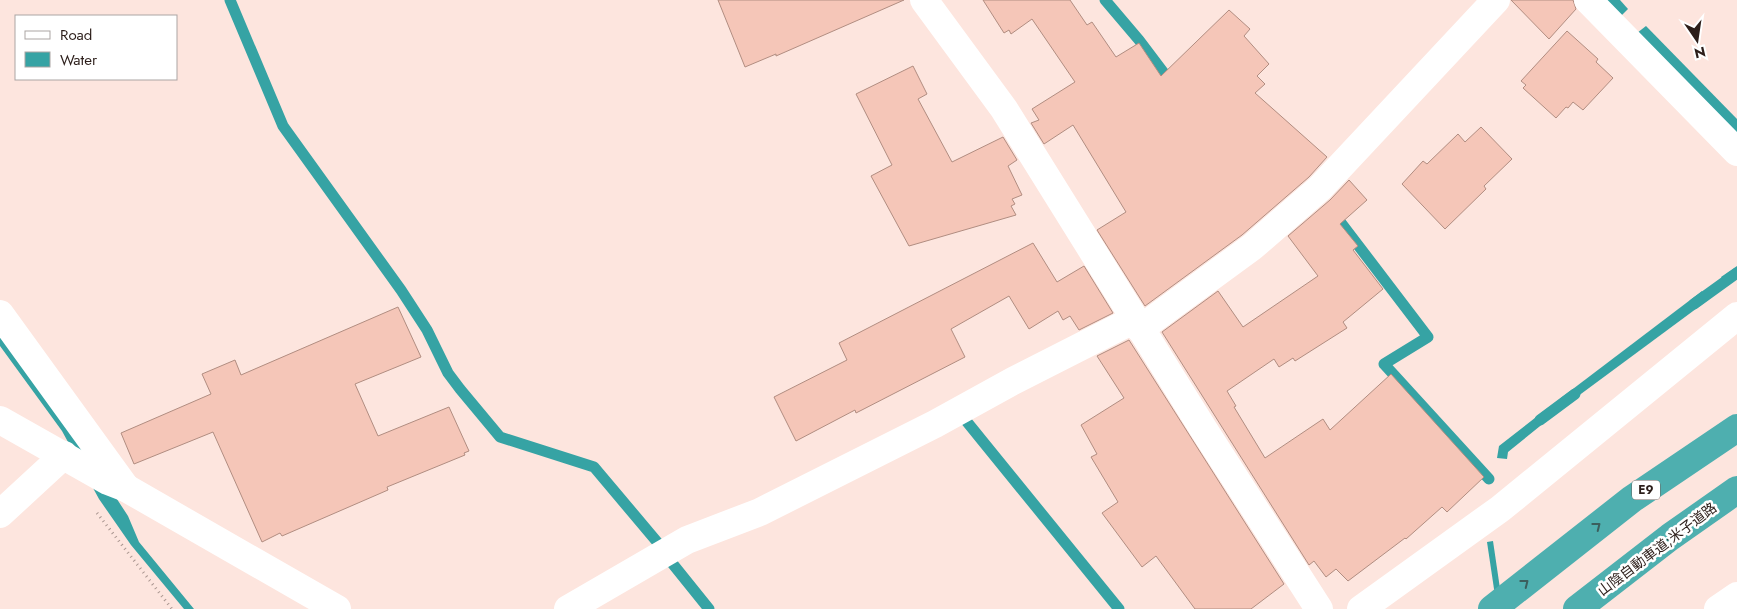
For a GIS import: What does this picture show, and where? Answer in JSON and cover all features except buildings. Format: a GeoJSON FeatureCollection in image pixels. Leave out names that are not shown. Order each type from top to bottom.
{"type":"FeatureCollection","features":[{"type":"Feature","properties":{"kind":"highway","name":"E9"},"geometry":{"type":"LineString","coordinates":[[1492,609],[1632,499],[1737,428]]}},
{"type":"Feature","properties":{"kind":"highway","name":"山陰自動車道;米子道路"},"geometry":{"type":"LineString","coordinates":[[1583,604],[1670,537],[1737,490]]}},
{"type":"Feature","properties":{"kind":"street"},"geometry":{"type":"LineString","coordinates":[[924,0],[1004,109],[1319,609]]}},
{"type":"Feature","properties":{"kind":"street"},"geometry":{"type":"LineString","coordinates":[[568,609],[687,540],[760,512],[935,424],[1013,381],[1138,324],[1252,247],[1320,188],[1496,0]]}},
{"type":"Feature","properties":{"kind":"street"},"geometry":{"type":"LineString","coordinates":[[1588,0],[1737,152]]}},
{"type":"Feature","properties":{"kind":"street"},"geometry":{"type":"LineString","coordinates":[[0,314],[117,484]]}},
{"type":"Feature","properties":{"kind":"street"},"geometry":{"type":"LineString","coordinates":[[1361,609],[1500,509],[1737,316]]}},
{"type":"Feature","properties":{"kind":"street"},"geometry":{"type":"LineString","coordinates":[[0,420],[337,609]]}},
{"type":"Feature","properties":{"kind":"street"},"geometry":{"type":"LineString","coordinates":[[0,514],[68,458]]}},
{"type":"Feature","properties":{"kind":"street"},"geometry":{"type":"LineString","coordinates":[[1718,609],[1737,596]]}},
{"type":"Feature","properties":{"kind":"path"},"geometry":{"type":"LineString","coordinates":[[92,507],[172,609]]}},
{"type":"Feature","properties":{"kind":"water"},"geometry":{"type":"Polygon","coordinates":[[[1603,0],[1620,0],[1628,9],[1620,17],[1603,0]]]}},
{"type":"Feature","properties":{"kind":"water"},"geometry":{"type":"Polygon","coordinates":[[[1646,26],[1737,119],[1737,136],[1637,33],[1646,26]]]}},
{"type":"Feature","properties":{"kind":"water"},"geometry":{"type":"Polygon","coordinates":[[[1737,266],[1737,279],[1727,286],[1721,277],[1737,266]]]}},
{"type":"Feature","properties":{"kind":"water"},"geometry":{"type":"Polygon","coordinates":[[[1702,291],[1708,300],[1566,405],[1561,398],[1702,291]]]}},
{"type":"Feature","properties":{"kind":"water"},"geometry":{"type":"Polygon","coordinates":[[[0,331],[81,444],[128,516],[139,542],[194,609],[184,609],[131,545],[99,499],[62,431],[0,346],[0,331]]]}},
{"type":"Feature","properties":{"kind":"water"},"geometry":{"type":"Polygon","coordinates":[[[1549,407],[1555,414],[1508,452],[1507,459],[1497,458],[1499,446],[1549,407]]]}},
{"type":"Feature","properties":{"kind":"water"},"geometry":{"type":"Polygon","coordinates":[[[1493,541],[1503,609],[1497,609],[1487,542],[1493,541]]]}},
{"type":"Feature","properties":{"kind":"waterway"},"geometry":{"type":"LineString","coordinates":[[230,0],[283,126],[401,290],[427,330],[448,373],[460,389],[500,437],[594,467],[658,543]]}},
{"type":"Feature","properties":{"kind":"waterway"},"geometry":{"type":"LineString","coordinates":[[1105,0],[1139,40],[1173,85]]}},
{"type":"Feature","properties":{"kind":"waterway"},"geometry":{"type":"LineString","coordinates":[[1332,211],[1428,337],[1384,364],[1489,479]]}},
{"type":"Feature","properties":{"kind":"waterway"},"geometry":{"type":"LineString","coordinates":[[1694,304],[1737,273]]}},
{"type":"Feature","properties":{"kind":"waterway"},"geometry":{"type":"LineString","coordinates":[[1540,420],[1575,394]]}},
{"type":"Feature","properties":{"kind":"waterway"},"geometry":{"type":"LineString","coordinates":[[963,417],[1119,609]]}},
{"type":"Feature","properties":{"kind":"waterway"},"geometry":{"type":"LineString","coordinates":[[672,563],[709,609]]}}]}
